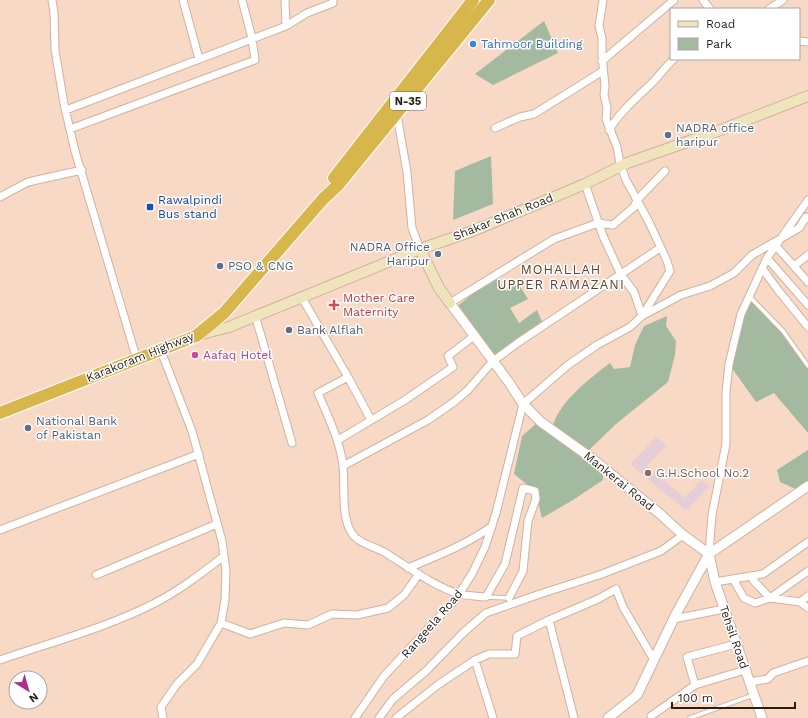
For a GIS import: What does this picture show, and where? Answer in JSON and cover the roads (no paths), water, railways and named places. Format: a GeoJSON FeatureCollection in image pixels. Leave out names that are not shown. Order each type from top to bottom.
{"type":"FeatureCollection","features":[{"type":"Feature","properties":{"kind":"highway","name":"Karakoram Highway"},"geometry":{"type":"LineString","coordinates":[[323,199],[332,180],[473,0]]}},
{"type":"Feature","properties":{"kind":"highway","name":"Karakoram Highway"},"geometry":{"type":"LineString","coordinates":[[0,412],[161,351],[196,336],[224,313],[323,199],[339,184],[489,0]]}},
{"type":"Feature","properties":{"kind":"main road","name":"Shakar Shah Road"},"geometry":{"type":"LineString","coordinates":[[196,336],[229,327],[255,315],[302,298],[420,249],[473,231],[585,184],[621,166],[808,96]]}},
{"type":"Feature","properties":{"kind":"main road","name":"Mankerai Road"},"geometry":{"type":"LineString","coordinates":[[420,249],[439,288],[450,303]]}},
{"type":"Feature","properties":{"kind":"street"},"geometry":{"type":"LineString","coordinates":[[52,0],[54,13],[55,50],[70,129],[137,360]]}},
{"type":"Feature","properties":{"kind":"street"},"geometry":{"type":"LineString","coordinates":[[183,0],[199,59]]}},
{"type":"Feature","properties":{"kind":"street"},"geometry":{"type":"LineString","coordinates":[[70,129],[255,60],[252,38],[242,0]]}},
{"type":"Feature","properties":{"kind":"street"},"geometry":{"type":"LineString","coordinates":[[285,0],[286,26]]}},
{"type":"Feature","properties":{"kind":"street"},"geometry":{"type":"LineString","coordinates":[[66,110],[286,26],[307,13],[333,3],[333,0]]}},
{"type":"Feature","properties":{"kind":"street"},"geometry":{"type":"LineString","coordinates":[[603,0],[599,26],[602,38],[602,62],[605,86],[604,95],[607,108],[606,119],[609,130],[617,147],[626,180],[667,261],[670,271],[642,316]]}},
{"type":"Feature","properties":{"kind":"street"},"geometry":{"type":"LineString","coordinates":[[602,62],[674,0]]}},
{"type":"Feature","properties":{"kind":"street"},"geometry":{"type":"LineString","coordinates":[[703,0],[709,8]]}},
{"type":"Feature","properties":{"kind":"street"},"geometry":{"type":"LineString","coordinates":[[771,8],[783,0]]}},
{"type":"Feature","properties":{"kind":"street"},"geometry":{"type":"LineString","coordinates":[[609,130],[614,121],[673,60]]}},
{"type":"Feature","properties":{"kind":"street"},"geometry":{"type":"LineString","coordinates":[[495,128],[520,117],[534,114],[603,71]]}},
{"type":"Feature","properties":{"kind":"street"},"geometry":{"type":"LineString","coordinates":[[397,114],[407,172],[412,228],[420,249]]}},
{"type":"Feature","properties":{"kind":"street"},"geometry":{"type":"LineString","coordinates":[[0,197],[28,182],[82,170]]}},
{"type":"Feature","properties":{"kind":"street"},"geometry":{"type":"LineString","coordinates":[[450,303],[554,239],[598,222],[613,225],[634,206],[637,200],[665,171]]}},
{"type":"Feature","properties":{"kind":"street"},"geometry":{"type":"LineString","coordinates":[[585,184],[598,222],[621,275],[634,292],[642,316]]}},
{"type":"Feature","properties":{"kind":"street"},"geometry":{"type":"LineString","coordinates":[[803,208],[808,197]]}},
{"type":"Feature","properties":{"kind":"street"},"geometry":{"type":"LineString","coordinates":[[608,718],[637,695],[674,619],[709,554],[712,515],[726,444],[726,392],[729,364],[741,314],[767,258],[808,200]]}},
{"type":"Feature","properties":{"kind":"street"},"geometry":{"type":"LineString","coordinates":[[523,404],[568,365],[630,326],[642,316],[681,295],[710,286],[734,272],[752,256],[799,228],[806,217],[808,218]]}},
{"type":"Feature","properties":{"kind":"street"},"geometry":{"type":"LineString","coordinates":[[776,246],[808,282]]}},
{"type":"Feature","properties":{"kind":"street"},"geometry":{"type":"LineString","coordinates":[[343,466],[428,420],[468,390],[493,361],[660,248]]}},
{"type":"Feature","properties":{"kind":"street"},"geometry":{"type":"LineString","coordinates":[[794,266],[808,255]]}},
{"type":"Feature","properties":{"kind":"street"},"geometry":{"type":"LineString","coordinates":[[767,258],[808,306]]}},
{"type":"Feature","properties":{"kind":"street"},"geometry":{"type":"LineString","coordinates":[[762,268],[775,287],[808,327]]}},
{"type":"Feature","properties":{"kind":"street"},"geometry":{"type":"LineString","coordinates":[[302,298],[371,420]]}},
{"type":"Feature","properties":{"kind":"street","name":"Mankerai Road"},"geometry":{"type":"LineString","coordinates":[[450,303],[523,404],[541,422],[594,460],[659,513],[683,535],[709,554]]}},
{"type":"Feature","properties":{"kind":"street"},"geometry":{"type":"LineString","coordinates":[[255,315],[292,443]]}},
{"type":"Feature","properties":{"kind":"street"},"geometry":{"type":"LineString","coordinates":[[338,440],[405,400],[453,367],[448,356],[474,336]]}},
{"type":"Feature","properties":{"kind":"street"},"geometry":{"type":"LineString","coordinates":[[161,351],[199,454],[217,524],[224,556],[225,600],[221,623],[197,664],[177,684],[161,707],[163,718]]}},
{"type":"Feature","properties":{"kind":"street"},"geometry":{"type":"LineString","coordinates":[[348,377],[318,393],[338,440],[343,466],[343,487],[351,532],[364,544],[384,552],[408,568],[459,594],[486,597],[505,564],[523,488],[535,491],[536,499],[528,521],[523,571],[509,598]]}},
{"type":"Feature","properties":{"kind":"street","name":"Rangeela Road"},"geometry":{"type":"LineString","coordinates":[[355,718],[384,676],[459,594],[472,574],[485,547],[492,526],[523,404]]}},
{"type":"Feature","properties":{"kind":"street"},"geometry":{"type":"LineString","coordinates":[[0,530],[199,454]]}},
{"type":"Feature","properties":{"kind":"street"},"geometry":{"type":"LineString","coordinates":[[709,554],[808,486]]}},
{"type":"Feature","properties":{"kind":"street"},"geometry":{"type":"LineString","coordinates":[[96,575],[217,524]]}},
{"type":"Feature","properties":{"kind":"street"},"geometry":{"type":"LineString","coordinates":[[408,568],[456,548],[478,536],[492,526]]}},
{"type":"Feature","properties":{"kind":"street"},"geometry":{"type":"LineString","coordinates":[[379,718],[393,699],[486,613],[602,574],[661,551],[683,535]]}},
{"type":"Feature","properties":{"kind":"street"},"geometry":{"type":"LineString","coordinates":[[715,582],[763,574],[808,542]]}},
{"type":"Feature","properties":{"kind":"street","name":"Tehsil Road"},"geometry":{"type":"LineString","coordinates":[[709,554],[715,582],[762,718]]}},
{"type":"Feature","properties":{"kind":"street"},"geometry":{"type":"LineString","coordinates":[[0,660],[116,621],[143,609],[194,580],[224,556]]}},
{"type":"Feature","properties":{"kind":"street"},"geometry":{"type":"LineString","coordinates":[[733,579],[744,598],[755,603],[770,598],[808,571]]}},
{"type":"Feature","properties":{"kind":"street"},"geometry":{"type":"LineString","coordinates":[[221,623],[250,634],[284,623],[308,625],[332,614],[356,614],[388,608],[404,595],[419,574]]}},
{"type":"Feature","properties":{"kind":"street"},"geometry":{"type":"LineString","coordinates":[[755,576],[753,580],[770,598],[800,602],[808,608]]}},
{"type":"Feature","properties":{"kind":"street"},"geometry":{"type":"LineString","coordinates":[[396,718],[439,684],[474,660],[489,654],[515,654],[517,636],[549,620],[598,599],[616,589],[623,607],[654,660]]}},
{"type":"Feature","properties":{"kind":"street"},"geometry":{"type":"LineString","coordinates":[[800,602],[808,596]]}},
{"type":"Feature","properties":{"kind":"street"},"geometry":{"type":"LineString","coordinates":[[674,619],[724,609]]}},
{"type":"Feature","properties":{"kind":"street"},"geometry":{"type":"LineString","coordinates":[[549,620],[574,718]]}},
{"type":"Feature","properties":{"kind":"street"},"geometry":{"type":"LineString","coordinates":[[695,685],[687,657],[736,644]]}},
{"type":"Feature","properties":{"kind":"street"},"geometry":{"type":"LineString","coordinates":[[474,660],[493,718]]}},
{"type":"Feature","properties":{"kind":"street"},"geometry":{"type":"LineString","coordinates":[[749,682],[768,679],[773,673],[808,661]]}},
{"type":"Feature","properties":{"kind":"street"},"geometry":{"type":"LineString","coordinates":[[651,716],[695,685],[745,670]]}},
{"type":"Feature","properties":{"kind":"lane"},"geometry":{"type":"LineString","coordinates":[[749,296],[783,331],[808,366]]}},
{"type":"Feature","properties":{"kind":"lane"},"geometry":{"type":"LineString","coordinates":[[486,597],[509,598]]}},
{"type":"Feature","properties":{"kind":"lane"},"geometry":{"type":"LineString","coordinates":[[690,718],[754,695]]}},
{"type":"Feature","properties":{"kind":"place","name":"Tahmoor Building"},"geometry":{"type":"Point","coordinates":[473,44]}},
{"type":"Feature","properties":{"kind":"place","name":"NADRA office haripur"},"geometry":{"type":"Point","coordinates":[668,135]}},
{"type":"Feature","properties":{"kind":"place","name":"Rawalpindi Bus stand"},"geometry":{"type":"Point","coordinates":[150,207]}},
{"type":"Feature","properties":{"kind":"place","name":"NADRA Office Haripur"},"geometry":{"type":"Point","coordinates":[438,254]}},
{"type":"Feature","properties":{"kind":"place","name":"PSO & CNG"},"geometry":{"type":"Point","coordinates":[220,266]}},
{"type":"Feature","properties":{"kind":"place","name":"Mother Care Maternity"},"geometry":{"type":"Point","coordinates":[334,305]}},
{"type":"Feature","properties":{"kind":"place","name":"Bank Alflah"},"geometry":{"type":"Point","coordinates":[289,330]}},
{"type":"Feature","properties":{"kind":"place","name":"Aafaq Hotel"},"geometry":{"type":"Point","coordinates":[195,355]}},
{"type":"Feature","properties":{"kind":"place","name":"National Bank of Pakistan"},"geometry":{"type":"Point","coordinates":[28,428]}},
{"type":"Feature","properties":{"kind":"place","name":"G.H.School No.2"},"geometry":{"type":"Point","coordinates":[648,473]}},
{"type":"Feature","properties":{"kind":"district","name":"MOHALLAH UPPER RAMAZANI"},"geometry":{"type":"Point","coordinates":[561,276]}}]}
